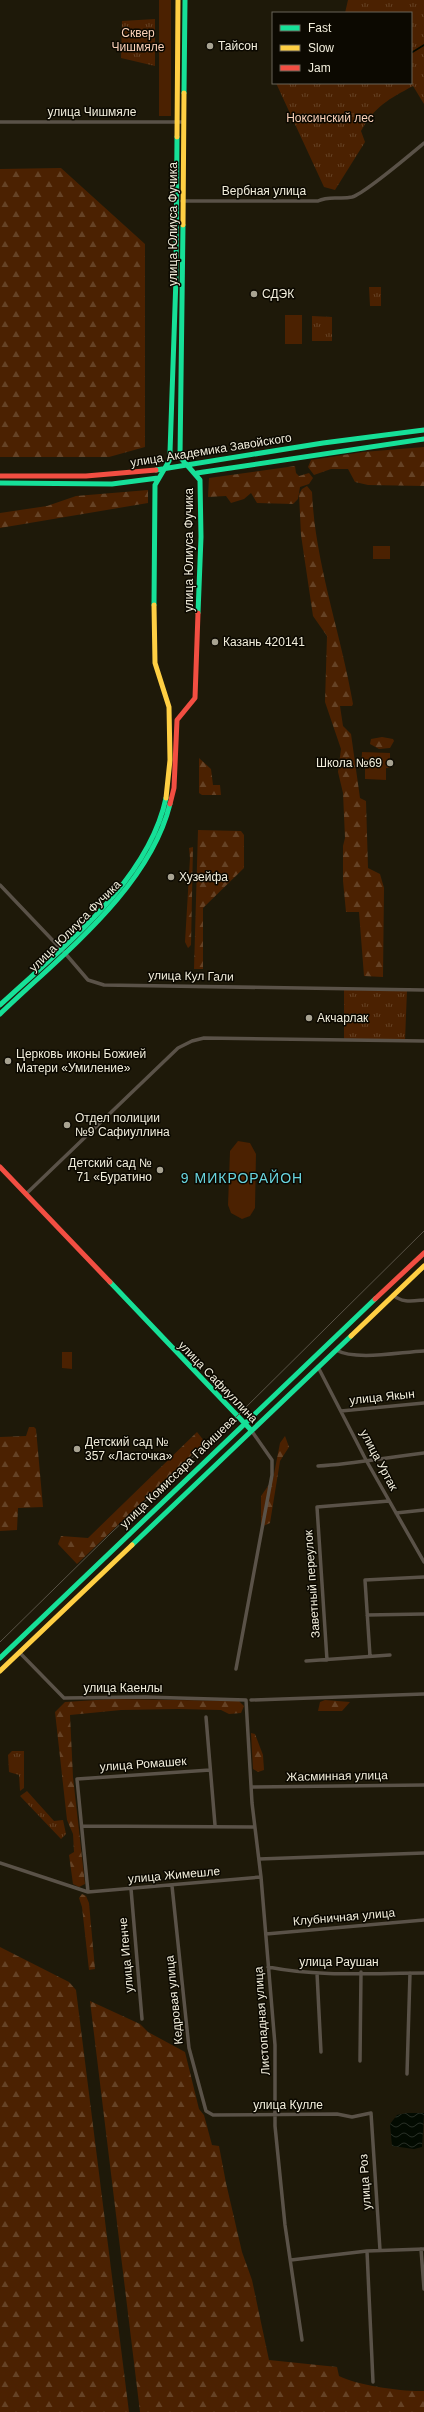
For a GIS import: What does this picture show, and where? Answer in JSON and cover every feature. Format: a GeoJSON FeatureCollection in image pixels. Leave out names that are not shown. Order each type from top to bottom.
{"type":"FeatureCollection","features":[{"type":"Feature","properties":{"kind":"street","name":"улица Юлиуса Фучика"},"geometry":{"type":"LineString","coordinates":[[0,1005],[60,948],[127,879],[149,845],[162,813],[167,790],[168,694],[156,672],[154,656],[155,485],[169,461],[170,452],[175,294],[178,0]]}},
{"type":"Feature","properties":{"kind":"street","name":"улица Юлиуса Фучика"},"geometry":{"type":"LineString","coordinates":[[0,1014],[93,925],[133,882],[158,842],[173,793],[177,721],[196,698],[201,537],[200,480],[197,473],[184,465],[180,454],[185,0]]}},
{"type":"Feature","properties":{"kind":"street","name":"улица Чишмяле"},"geometry":{"type":"LineString","coordinates":[[0,122],[184,122]]}},
{"type":"Feature","properties":{"kind":"street","name":"Вербная улица"},"geometry":{"type":"LineString","coordinates":[[182,200],[318,201],[326,197],[352,196],[404,160],[424,143]]}},
{"type":"Feature","properties":{"kind":"street","name":"улица Академика Завойского"},"geometry":{"type":"LineString","coordinates":[[0,476],[116,475],[319,444],[424,430]]}},
{"type":"Feature","properties":{"kind":"street","name":"улица Академика Завойского"},"geometry":{"type":"LineString","coordinates":[[197,473],[242,465],[424,439]]}},
{"type":"Feature","properties":{"kind":"street"},"geometry":{"type":"LineString","coordinates":[[319,444],[320,454]]}},
{"type":"Feature","properties":{"kind":"street"},"geometry":{"type":"LineString","coordinates":[[240,456],[242,465]]}},
{"type":"Feature","properties":{"kind":"street"},"geometry":{"type":"LineString","coordinates":[[115,484],[118,481],[116,475]]}},
{"type":"Feature","properties":{"kind":"street","name":"улица Академика Завойского"},"geometry":{"type":"LineString","coordinates":[[0,483],[115,484],[158,478]]}},
{"type":"Feature","properties":{"kind":"street"},"geometry":{"type":"LineString","coordinates":[[169,709],[177,721]]}},
{"type":"Feature","properties":{"kind":"street","name":"улица Кул Гали"},"geometry":{"type":"LineString","coordinates":[[0,885],[64,952],[88,980],[104,985],[424,990]]}},
{"type":"Feature","properties":{"kind":"street"},"geometry":{"type":"LineString","coordinates":[[26,1194],[178,1048],[192,1041],[204,1038],[424,1041]]}},
{"type":"Feature","properties":{"kind":"street","name":"улица Сафиуллина"},"geometry":{"type":"LineString","coordinates":[[0,1167],[251,1430],[272,1460],[272,1476],[236,1669]]}},
{"type":"Feature","properties":{"kind":"street","name":"улица Комиссара Габишева"},"geometry":{"type":"LineString","coordinates":[[0,1658],[244,1423],[424,1253]]}},
{"type":"Feature","properties":{"kind":"street","name":"улица Комиссара Габишева"},"geometry":{"type":"LineString","coordinates":[[0,1671],[424,1266]]}},
{"type":"Feature","properties":{"kind":"street"},"geometry":{"type":"LineString","coordinates":[[393,1295],[399,1300],[405,1301],[424,1300]]}},
{"type":"Feature","properties":{"kind":"street"},"geometry":{"type":"LineString","coordinates":[[336,1350],[343,1354],[360,1355],[424,1351]]}},
{"type":"Feature","properties":{"kind":"street","name":"улица Уртак"},"geometry":{"type":"LineString","coordinates":[[318,1367],[366,1460],[424,1562]]}},
{"type":"Feature","properties":{"kind":"street","name":"улица Якын"},"geometry":{"type":"LineString","coordinates":[[341,1411],[424,1403]]}},
{"type":"Feature","properties":{"kind":"street"},"geometry":{"type":"LineString","coordinates":[[318,1466],[354,1464],[366,1460],[424,1453]]}},
{"type":"Feature","properties":{"kind":"street","name":"Заветный переулок"},"geometry":{"type":"LineString","coordinates":[[327,1660],[317,1507],[389,1501]]}},
{"type":"Feature","properties":{"kind":"street"},"geometry":{"type":"LineString","coordinates":[[396,1513],[424,1510]]}},
{"type":"Feature","properties":{"kind":"street"},"geometry":{"type":"LineString","coordinates":[[370,1656],[365,1580],[424,1576]]}},
{"type":"Feature","properties":{"kind":"street"},"geometry":{"type":"LineString","coordinates":[[368,1615],[424,1614]]}},
{"type":"Feature","properties":{"kind":"street","name":"улица Каенлы"},"geometry":{"type":"LineString","coordinates":[[20,1653],[64,1698],[145,1697],[246,1700]]}},
{"type":"Feature","properties":{"kind":"street"},"geometry":{"type":"LineString","coordinates":[[306,1662],[390,1655]]}},
{"type":"Feature","properties":{"kind":"street"},"geometry":{"type":"LineString","coordinates":[[251,1700],[424,1694]]}},
{"type":"Feature","properties":{"kind":"street","name":"Листопадная улица"},"geometry":{"type":"LineString","coordinates":[[246,1700],[251,1787],[261,1877],[275,2045],[276,2115],[284,2209],[302,2340]]}},
{"type":"Feature","properties":{"kind":"street"},"geometry":{"type":"LineString","coordinates":[[206,1718],[215,1825]]}},
{"type":"Feature","properties":{"kind":"street","name":"улица Ромашек"},"geometry":{"type":"LineString","coordinates":[[82,1826],[77,1779],[210,1770]]}},
{"type":"Feature","properties":{"kind":"street","name":"Жасминная улица"},"geometry":{"type":"LineString","coordinates":[[251,1787],[424,1785]]}},
{"type":"Feature","properties":{"kind":"street"},"geometry":{"type":"LineString","coordinates":[[0,1863],[88,1892],[82,1826],[215,1825],[255,1827]]}},
{"type":"Feature","properties":{"kind":"street"},"geometry":{"type":"LineString","coordinates":[[259,1859],[424,1853]]}},
{"type":"Feature","properties":{"kind":"street","name":"улица Жимешле"},"geometry":{"type":"LineString","coordinates":[[88,1892],[172,1886],[261,1877]]}},
{"type":"Feature","properties":{"kind":"street","name":"Кедровая улица"},"geometry":{"type":"LineString","coordinates":[[172,1886],[189,2048],[206,2111]]}},
{"type":"Feature","properties":{"kind":"street","name":"улица Игенче"},"geometry":{"type":"LineString","coordinates":[[131,1889],[142,2019]]}},
{"type":"Feature","properties":{"kind":"street","name":"Клубничная улица"},"geometry":{"type":"LineString","coordinates":[[266,1934],[424,1920]]}},
{"type":"Feature","properties":{"kind":"street","name":"улица Раушан"},"geometry":{"type":"LineString","coordinates":[[268,1967],[290,1972],[424,1973]]}},
{"type":"Feature","properties":{"kind":"street"},"geometry":{"type":"LineString","coordinates":[[360,2061],[362,1972]]}},
{"type":"Feature","properties":{"kind":"street"},"geometry":{"type":"LineString","coordinates":[[317,1973],[321,2052]]}},
{"type":"Feature","properties":{"kind":"street"},"geometry":{"type":"LineString","coordinates":[[408,2074],[410,1973]]}},
{"type":"Feature","properties":{"kind":"street","name":"улица Кулле"},"geometry":{"type":"LineString","coordinates":[[206,2111],[213,2115],[337,2114],[352,2117],[371,2112]]}},
{"type":"Feature","properties":{"kind":"street","name":"улица Роз"},"geometry":{"type":"LineString","coordinates":[[371,2112],[380,2250]]}},
{"type":"Feature","properties":{"kind":"street"},"geometry":{"type":"LineString","coordinates":[[291,2260],[367,2251],[422,2249],[424,2288]]}},
{"type":"Feature","properties":{"kind":"street"},"geometry":{"type":"LineString","coordinates":[[367,2251],[373,2382]]}},
{"type":"Feature","properties":{"kind":"green space"},"geometry":{"type":"Polygon","coordinates":[[[159,0],[171,0],[171,116],[159,116],[159,0]]]}},
{"type":"Feature","properties":{"kind":"green space","name":"Ноксинский лес"},"geometry":{"type":"Polygon","coordinates":[[[348,0],[424,0],[424,104],[413,86],[390,99],[377,109],[366,122],[361,131],[365,142],[335,190],[324,187],[276,84],[412,84],[412,12],[345,12],[348,0]]]}},
{"type":"Feature","properties":{"kind":"green space","name":"Сквер Чишмяле"},"geometry":{"type":"Polygon","coordinates":[[[155,19],[155,66],[121,58],[122,21],[155,19]]]}},
{"type":"Feature","properties":{"kind":"green space"},"geometry":{"type":"Polygon","coordinates":[[[61,168],[145,244],[145,447],[109,457],[0,457],[0,169],[61,168]]]}},
{"type":"Feature","properties":{"kind":"green space"},"geometry":{"type":"Polygon","coordinates":[[[369,287],[381,287],[381,306],[370,306],[369,287]]]}},
{"type":"Feature","properties":{"kind":"green space"},"geometry":{"type":"Polygon","coordinates":[[[285,315],[302,315],[302,344],[285,344],[285,315]]]}},
{"type":"Feature","properties":{"kind":"green space"},"geometry":{"type":"Polygon","coordinates":[[[312,316],[332,317],[332,341],[312,341],[312,316]]]}},
{"type":"Feature","properties":{"kind":"green space"},"geometry":{"type":"Polygon","coordinates":[[[424,447],[424,486],[368,485],[355,482],[348,469],[331,469],[314,475],[308,467],[311,460],[363,452],[424,447]]]}},
{"type":"Feature","properties":{"kind":"green space"},"geometry":{"type":"Polygon","coordinates":[[[295,466],[296,473],[299,476],[309,473],[313,478],[309,484],[300,487],[298,499],[293,504],[257,503],[251,493],[244,499],[231,503],[226,496],[208,497],[209,478],[295,466]]]}},
{"type":"Feature","properties":{"kind":"green space"},"geometry":{"type":"Polygon","coordinates":[[[307,486],[312,492],[314,519],[323,572],[353,704],[352,706],[340,706],[343,726],[351,734],[360,798],[366,801],[368,868],[380,874],[384,888],[383,977],[364,976],[359,912],[346,912],[343,881],[343,846],[345,838],[343,793],[338,772],[341,749],[325,702],[327,636],[313,616],[301,535],[299,494],[302,489],[307,486]]]}},
{"type":"Feature","properties":{"kind":"green space"},"geometry":{"type":"Polygon","coordinates":[[[148,490],[148,503],[0,528],[0,513],[47,506],[76,496],[148,490]]]}},
{"type":"Feature","properties":{"kind":"green space"},"geometry":{"type":"Polygon","coordinates":[[[373,546],[390,546],[390,559],[373,559],[373,546]]]}},
{"type":"Feature","properties":{"kind":"green space"},"geometry":{"type":"Polygon","coordinates":[[[382,737],[393,739],[394,741],[390,748],[379,749],[370,744],[371,739],[382,737]]]}},
{"type":"Feature","properties":{"kind":"green space"},"geometry":{"type":"Polygon","coordinates":[[[362,752],[390,753],[390,768],[386,768],[386,780],[365,779],[365,767],[361,767],[362,752]]]}},
{"type":"Feature","properties":{"kind":"green space"},"geometry":{"type":"Polygon","coordinates":[[[199,758],[211,769],[213,785],[220,785],[221,795],[202,795],[199,793],[199,758]]]}},
{"type":"Feature","properties":{"kind":"green space"},"geometry":{"type":"Polygon","coordinates":[[[198,830],[241,831],[244,835],[244,868],[203,908],[203,969],[194,969],[198,830]]]}},
{"type":"Feature","properties":{"kind":"green space"},"geometry":{"type":"Polygon","coordinates":[[[193,847],[191,945],[188,948],[185,942],[190,858],[189,848],[193,847]]]}},
{"type":"Feature","properties":{"kind":"green space"},"geometry":{"type":"Polygon","coordinates":[[[344,989],[407,990],[405,1041],[344,1040],[344,989]]]}},
{"type":"Feature","properties":{"kind":"green space"},"geometry":{"type":"Polygon","coordinates":[[[238,1141],[250,1143],[256,1154],[255,1208],[250,1216],[242,1219],[231,1213],[228,1205],[230,1151],[238,1141]]]}},
{"type":"Feature","properties":{"kind":"green space"},"geometry":{"type":"Polygon","coordinates":[[[62,1352],[72,1352],[72,1369],[62,1368],[62,1352]]]}},
{"type":"Feature","properties":{"kind":"green space"},"geometry":{"type":"Polygon","coordinates":[[[29,1427],[34,1427],[36,1429],[43,1507],[18,1508],[17,1530],[0,1531],[0,1437],[26,1436],[29,1427]]]}},
{"type":"Feature","properties":{"kind":"green space"},"geometry":{"type":"Polygon","coordinates":[[[197,1432],[205,1442],[77,1564],[58,1544],[61,1536],[88,1538],[197,1432]]]}},
{"type":"Feature","properties":{"kind":"green space"},"geometry":{"type":"Polygon","coordinates":[[[285,1436],[289,1447],[280,1461],[270,1523],[261,1527],[261,1496],[273,1479],[280,1443],[285,1436]]]}},
{"type":"Feature","properties":{"kind":"green space"},"geometry":{"type":"Polygon","coordinates":[[[112,1699],[239,1701],[244,1706],[241,1713],[229,1714],[221,1710],[178,1709],[121,1710],[70,1715],[73,1777],[85,1884],[79,1887],[73,1884],[69,1855],[74,1852],[73,1834],[67,1820],[55,1712],[65,1702],[112,1699]]]}},
{"type":"Feature","properties":{"kind":"green space"},"geometry":{"type":"Polygon","coordinates":[[[325,1700],[350,1702],[342,1711],[318,1711],[320,1702],[325,1700]]]}},
{"type":"Feature","properties":{"kind":"green space"},"geometry":{"type":"Polygon","coordinates":[[[251,1733],[255,1734],[263,1755],[264,1770],[258,1772],[253,1769],[251,1733]]]}},
{"type":"Feature","properties":{"kind":"green space"},"geometry":{"type":"Polygon","coordinates":[[[12,1751],[24,1751],[24,1788],[20,1791],[19,1775],[9,1772],[8,1755],[12,1751]]]}},
{"type":"Feature","properties":{"kind":"green space"},"geometry":{"type":"Polygon","coordinates":[[[27,1791],[54,1821],[63,1820],[66,1834],[61,1839],[20,1796],[27,1791]]]}},
{"type":"Feature","properties":{"kind":"green space"},"geometry":{"type":"Polygon","coordinates":[[[82,1894],[86,1896],[89,1903],[95,1969],[89,1970],[82,1907],[79,1898],[82,1894]]]}},
{"type":"Feature","properties":{"kind":"green space"},"geometry":{"type":"Polygon","coordinates":[[[0,1947],[69,1982],[76,1990],[129,2412],[0,2412],[0,1947]]]}},
{"type":"Feature","properties":{"kind":"green space"},"geometry":{"type":"Polygon","coordinates":[[[90,2001],[140,2024],[148,2032],[185,2052],[199,2109],[204,2115],[212,2145],[219,2146],[242,2252],[252,2280],[269,2360],[337,2367],[339,2376],[357,2382],[393,2389],[424,2391],[424,2412],[140,2412],[90,2001]]]}},
{"type":"Feature","properties":{"kind":"water"},"geometry":{"type":"Polygon","coordinates":[[[406,2113],[424,2113],[422,2147],[414,2149],[392,2146],[390,2124],[397,2115],[406,2113]]]}},
{"type":"Feature","properties":{"kind":"waterway"},"geometry":{"type":"LineString","coordinates":[[412,52],[424,45]]}},
{"type":"Feature","properties":{"kind":"tram line"},"geometry":{"type":"LineString","coordinates":[[0,1642],[112,1532],[237,1416],[424,1231]]}},
{"type":"Feature","properties":{"kind":"traffic: fast"},"geometry":{"type":"LineString","coordinates":[[184,93],[185,0]]}},
{"type":"Feature","properties":{"kind":"traffic: fast"},"geometry":{"type":"LineString","coordinates":[[154,605],[155,485],[169,461],[170,452],[176,278],[177,137]]}},
{"type":"Feature","properties":{"kind":"traffic: fast"},"geometry":{"type":"LineString","coordinates":[[183,225],[180,457],[200,480],[201,537],[198,613]]}},
{"type":"Feature","properties":{"kind":"traffic: fast"},"geometry":{"type":"LineString","coordinates":[[156,470],[323,443],[424,430]]}},
{"type":"Feature","properties":{"kind":"traffic: fast"},"geometry":{"type":"LineString","coordinates":[[197,473],[424,439]]}},
{"type":"Feature","properties":{"kind":"traffic: fast"},"geometry":{"type":"LineString","coordinates":[[0,483],[112,484],[158,478]]}},
{"type":"Feature","properties":{"kind":"traffic: fast"},"geometry":{"type":"LineString","coordinates":[[0,1005],[74,937],[99,912],[121,886],[141,858],[156,829],[166,798]]}},
{"type":"Feature","properties":{"kind":"traffic: fast"},"geometry":{"type":"LineString","coordinates":[[0,1014],[75,944],[100,919],[123,892],[143,864],[159,835],[170,804]]}},
{"type":"Feature","properties":{"kind":"traffic: fast"},"geometry":{"type":"LineString","coordinates":[[110,1282],[251,1430]]}},
{"type":"Feature","properties":{"kind":"traffic: fast"},"geometry":{"type":"LineString","coordinates":[[0,1658],[375,1299]]}},
{"type":"Feature","properties":{"kind":"traffic: fast"},"geometry":{"type":"LineString","coordinates":[[132,1545],[351,1336]]}},
{"type":"Feature","properties":{"kind":"traffic: slow"},"geometry":{"type":"LineString","coordinates":[[177,137],[178,0]]}},
{"type":"Feature","properties":{"kind":"traffic: slow"},"geometry":{"type":"LineString","coordinates":[[183,225],[184,93]]}},
{"type":"Feature","properties":{"kind":"traffic: slow"},"geometry":{"type":"LineString","coordinates":[[154,605],[155,663],[169,707],[170,760],[166,798]]}},
{"type":"Feature","properties":{"kind":"traffic: slow"},"geometry":{"type":"LineString","coordinates":[[351,1336],[424,1266]]}},
{"type":"Feature","properties":{"kind":"traffic: slow"},"geometry":{"type":"LineString","coordinates":[[0,1671],[132,1545]]}},
{"type":"Feature","properties":{"kind":"traffic: jam"},"geometry":{"type":"LineString","coordinates":[[0,476],[86,476],[156,470]]}},
{"type":"Feature","properties":{"kind":"traffic: jam"},"geometry":{"type":"LineString","coordinates":[[170,804],[174,788],[177,720],[195,698],[198,613]]}},
{"type":"Feature","properties":{"kind":"traffic: jam"},"geometry":{"type":"LineString","coordinates":[[0,1167],[110,1282]]}},
{"type":"Feature","properties":{"kind":"traffic: jam"},"geometry":{"type":"LineString","coordinates":[[375,1299],[424,1253]]}},
{"type":"Feature","properties":{"kind":"place","name":"Тайсон"},"geometry":{"type":"Point","coordinates":[210,46]}},
{"type":"Feature","properties":{"kind":"place","name":"СДЭК"},"geometry":{"type":"Point","coordinates":[254,294]}},
{"type":"Feature","properties":{"kind":"place","name":"Казань 420141"},"geometry":{"type":"Point","coordinates":[215,642]}},
{"type":"Feature","properties":{"kind":"place","name":"Школа №69"},"geometry":{"type":"Point","coordinates":[390,763]}},
{"type":"Feature","properties":{"kind":"place","name":"Хузейфа"},"geometry":{"type":"Point","coordinates":[171,877]}},
{"type":"Feature","properties":{"kind":"place","name":"Акчарлак"},"geometry":{"type":"Point","coordinates":[309,1018]}},
{"type":"Feature","properties":{"kind":"place","name":"Церковь иконы Божией Матери «Умиление»"},"geometry":{"type":"Point","coordinates":[8,1061]}},
{"type":"Feature","properties":{"kind":"place","name":"Отдел полиции №9 Сафиуллина"},"geometry":{"type":"Point","coordinates":[67,1125]}},
{"type":"Feature","properties":{"kind":"place","name":"Детский сад № 71 «Буратино"},"geometry":{"type":"Point","coordinates":[160,1170]}},
{"type":"Feature","properties":{"kind":"place","name":"Детский сад № 357 «Ласточка»"},"geometry":{"type":"Point","coordinates":[77,1449]}},
{"type":"Feature","properties":{"kind":"district","name":"9 МИКРОРАЙОН"},"geometry":{"type":"Point","coordinates":[242,1178]}}]}
